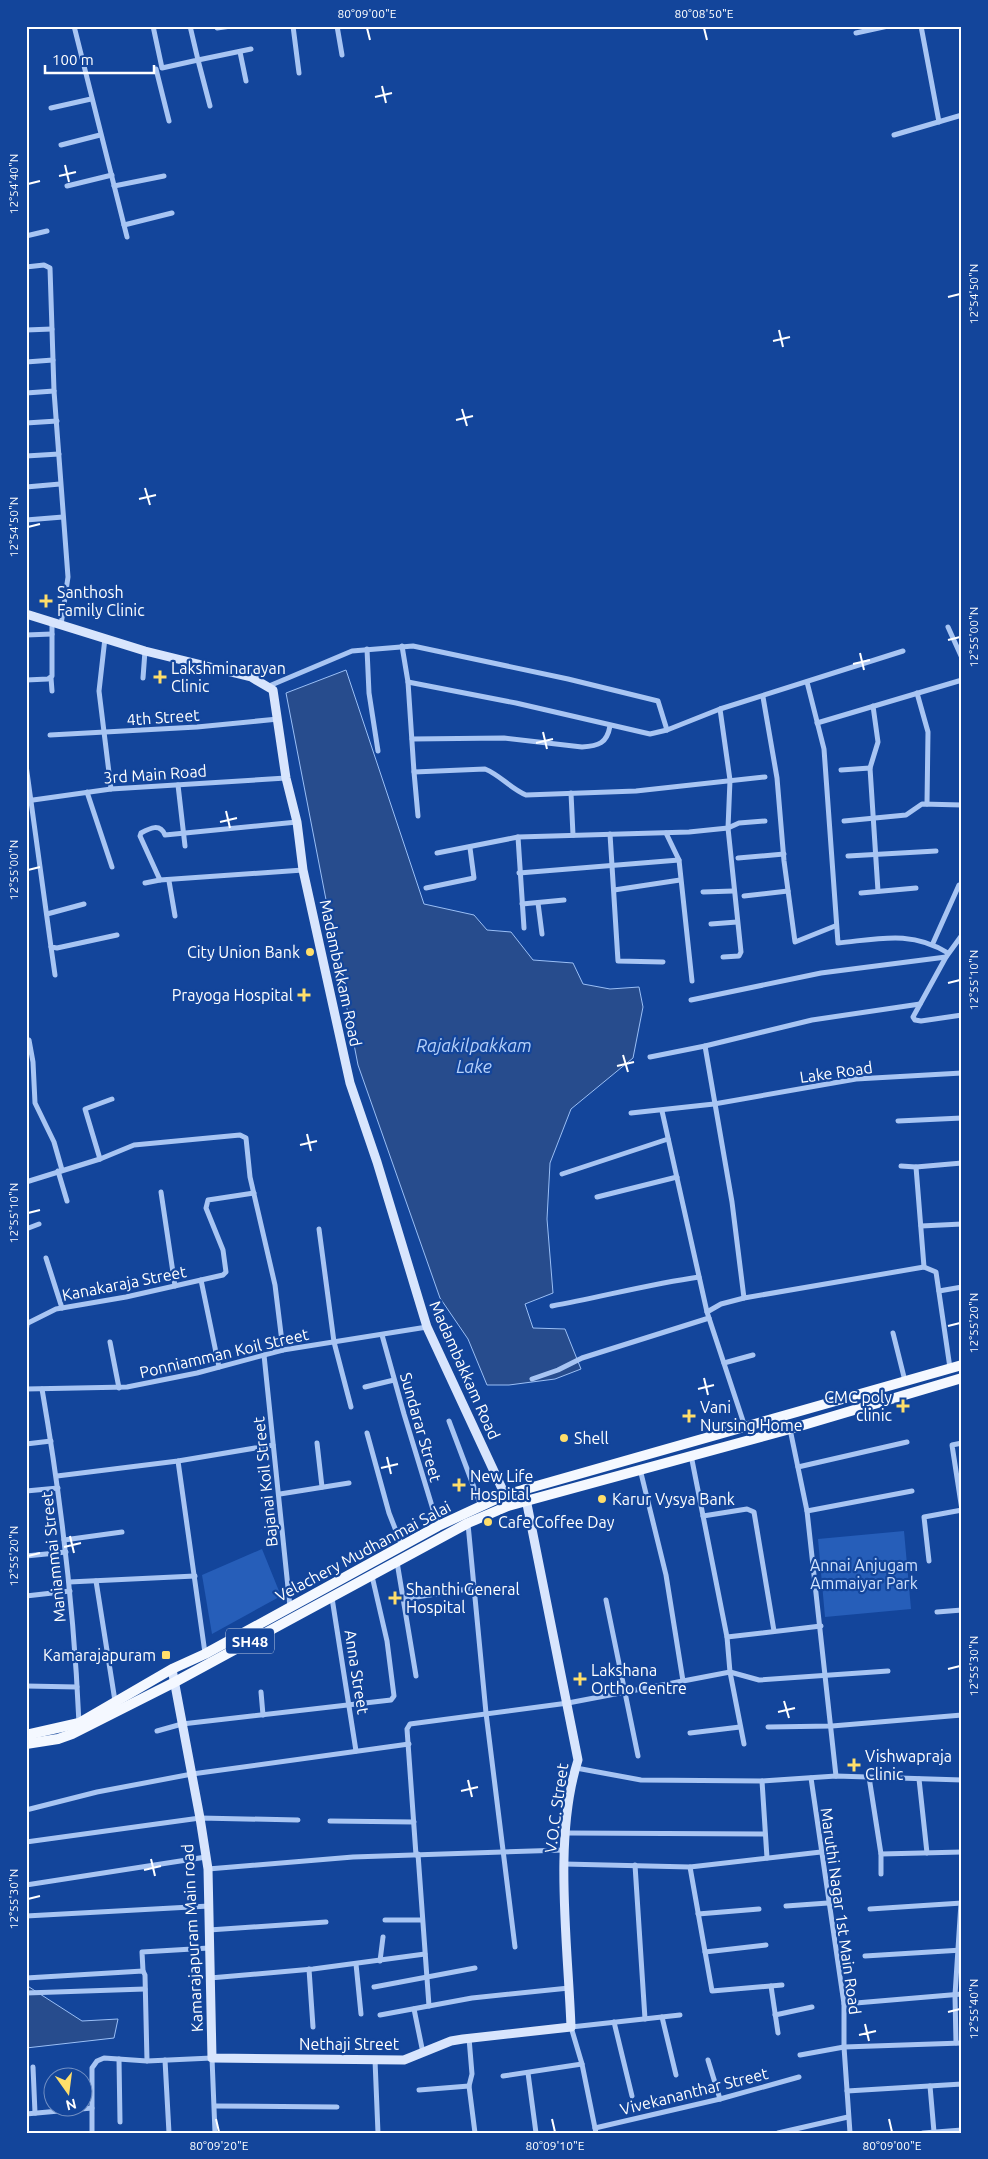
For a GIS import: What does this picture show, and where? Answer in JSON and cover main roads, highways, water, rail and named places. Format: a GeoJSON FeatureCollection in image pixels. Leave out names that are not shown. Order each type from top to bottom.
{"type":"FeatureCollection","features":[{"type":"Feature","properties":{"kind":"main road","name":"Velachery Mudhanmai Salai"},"geometry":{"type":"LineString","coordinates":[[26,1735],[79,1723],[172,1669],[205,1654],[438,1526],[505,1495],[962,1365]]}},
{"type":"Feature","properties":{"kind":"main road","name":"Velachery Mudhanmai Salai"},"geometry":{"type":"LineString","coordinates":[[26,1744],[58,1739],[72,1734],[175,1682],[468,1523],[508,1506],[640,1468],[790,1429],[962,1378]]}},
{"type":"Feature","properties":{"kind":"water","name":"Rajakilpakkam Lake"},"geometry":{"type":"Polygon","coordinates":[[[346,670],[424,904],[474,915],[487,930],[511,932],[533,960],[573,963],[583,984],[610,989],[639,987],[643,1007],[633,1058],[571,1109],[550,1163],[547,1219],[553,1293],[525,1304],[533,1328],[565,1329],[581,1369],[555,1379],[509,1385],[487,1385],[468,1339],[440,1298],[358,1065],[286,693],[346,670]]]}},
{"type":"Feature","properties":{"kind":"water"},"geometry":{"type":"Polygon","coordinates":[[[26,1985],[82,2021],[118,2019],[114,2038],[26,2048],[26,1985]]]}},
{"type":"Feature","properties":{"kind":"place","name":"Santhosh Family Clinic"},"geometry":{"type":"Point","coordinates":[46,601]}},
{"type":"Feature","properties":{"kind":"place","name":"Lakshminarayan Clinic"},"geometry":{"type":"Point","coordinates":[160,677]}},
{"type":"Feature","properties":{"kind":"place","name":"City Union Bank"},"geometry":{"type":"Point","coordinates":[310,952]}},
{"type":"Feature","properties":{"kind":"place","name":"Prayoga Hospital"},"geometry":{"type":"Point","coordinates":[304,995]}},
{"type":"Feature","properties":{"kind":"place","name":"CMC poly clinic"},"geometry":{"type":"Point","coordinates":[903,1406]}},
{"type":"Feature","properties":{"kind":"place","name":"Vani Nursing Home"},"geometry":{"type":"Point","coordinates":[689,1416]}},
{"type":"Feature","properties":{"kind":"place","name":"Shell"},"geometry":{"type":"Point","coordinates":[564,1438]}},
{"type":"Feature","properties":{"kind":"place","name":"New Life Hospital"},"geometry":{"type":"Point","coordinates":[459,1485]}},
{"type":"Feature","properties":{"kind":"place","name":"Karur Vysya Bank"},"geometry":{"type":"Point","coordinates":[602,1499]}},
{"type":"Feature","properties":{"kind":"place","name":"Cafe Coffee Day"},"geometry":{"type":"Point","coordinates":[488,1522]}},
{"type":"Feature","properties":{"kind":"place","name":"Shanthi General Hospital"},"geometry":{"type":"Point","coordinates":[395,1598]}},
{"type":"Feature","properties":{"kind":"place","name":"Kamarajapuram"},"geometry":{"type":"Point","coordinates":[166,1655]}},
{"type":"Feature","properties":{"kind":"place","name":"Lakshana Ortho Centre"},"geometry":{"type":"Point","coordinates":[580,1679]}},
{"type":"Feature","properties":{"kind":"place","name":"Vishwapraja Clinic"},"geometry":{"type":"Point","coordinates":[854,1765]}},
{"type":"Feature","properties":{"kind":"park label","name":"Annai Anjugam Ammaiyar Park"},"geometry":{"type":"Point","coordinates":[864,1574]}}]}
